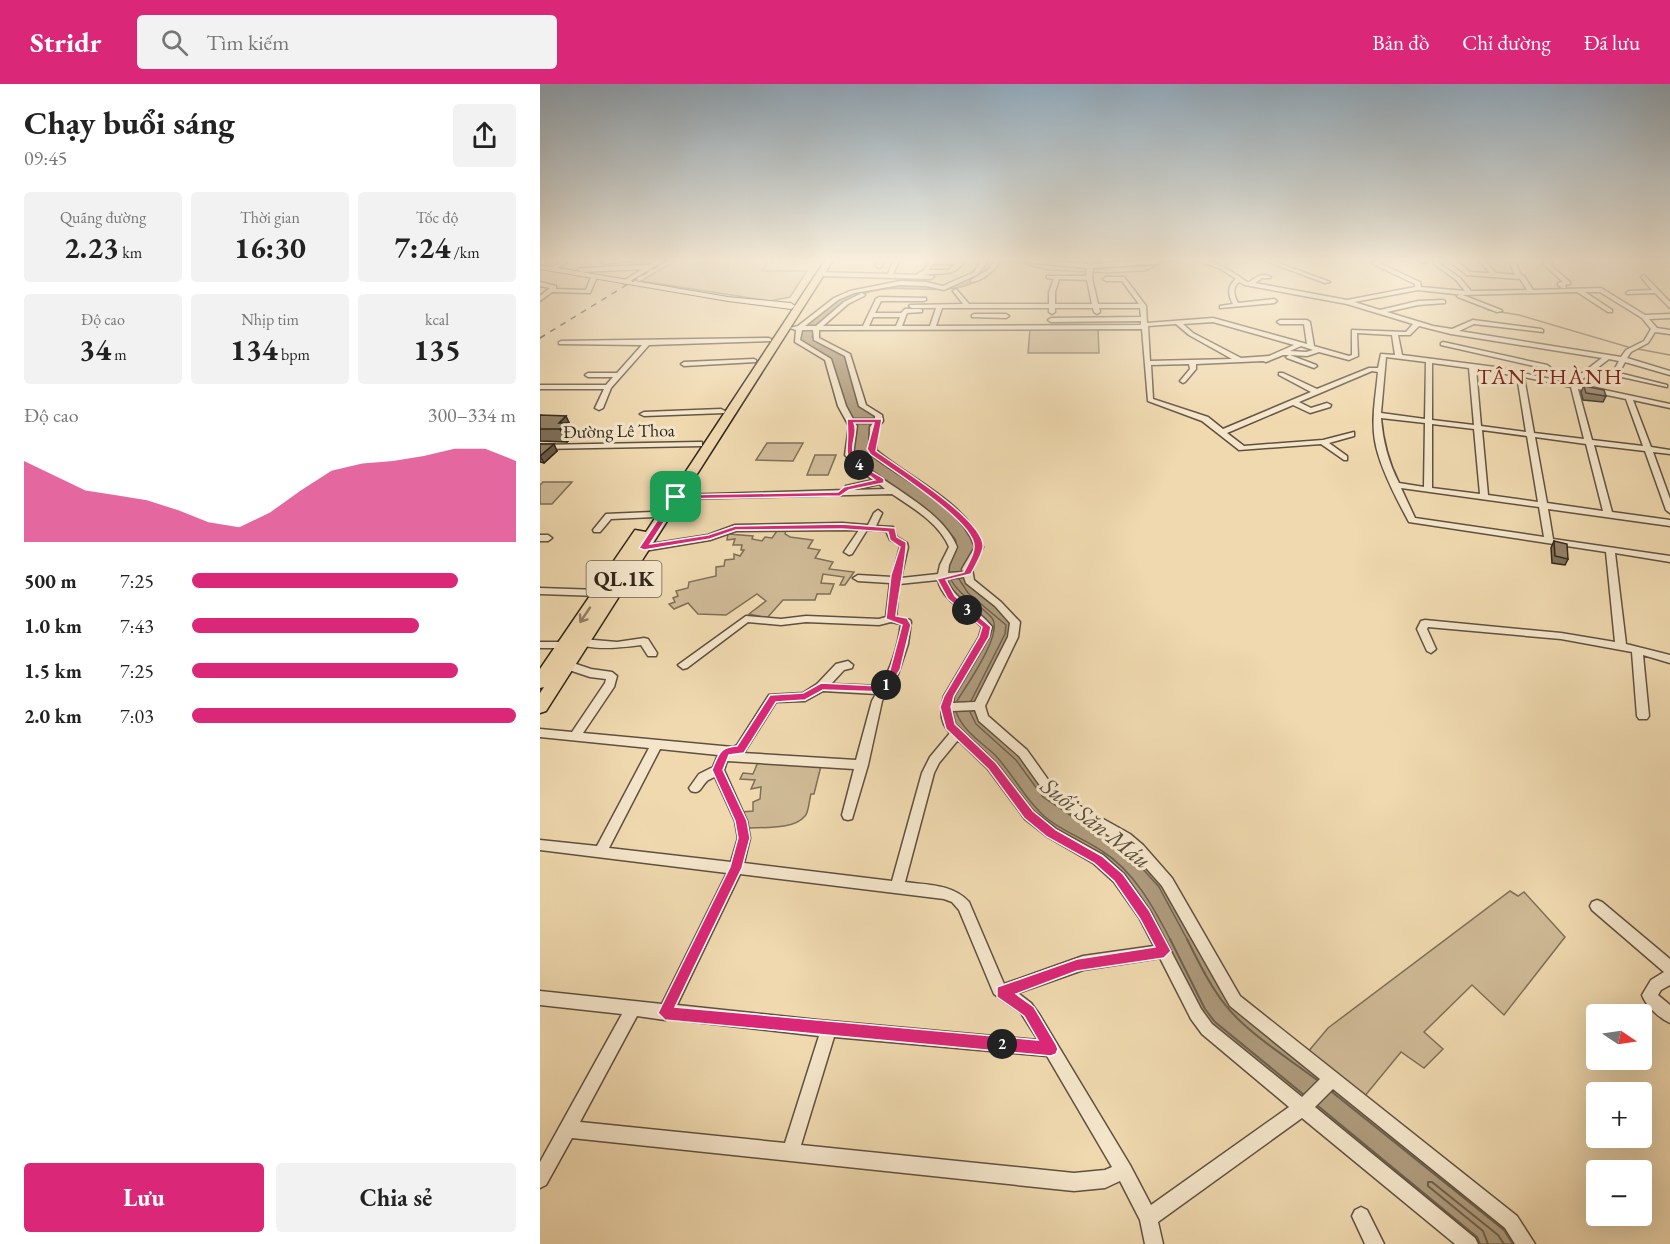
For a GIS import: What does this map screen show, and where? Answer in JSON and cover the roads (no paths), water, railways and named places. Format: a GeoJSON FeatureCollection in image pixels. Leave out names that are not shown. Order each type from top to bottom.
{"type":"FeatureCollection","features":[{"type":"Feature","properties":{"kind":"main road","name":"QL.1K"},"geometry":{"type":"LineString","coordinates":[[540,707],[676,497],[721,411],[790,313]]}},
{"type":"Feature","properties":{"kind":"main road","name":"QL.1K"},"geometry":{"type":"LineString","coordinates":[[540,682],[652,515],[786,328],[792,313]]}},
{"type":"Feature","properties":{"kind":"street"},"geometry":{"type":"LineString","coordinates":[[819,313],[799,329],[797,341],[828,361],[850,360]]}},
{"type":"Feature","properties":{"kind":"street"},"geometry":{"type":"LineString","coordinates":[[836,313],[817,329],[816,339],[848,355],[863,406],[878,415],[879,421],[874,428],[871,449],[873,453],[947,506],[977,536],[979,547],[967,574],[972,585],[998,604],[1015,622],[1013,637],[979,706],[983,718],[1023,753],[1050,791],[1076,810],[1125,838],[1138,849],[1167,882],[1235,1001],[1269,1031],[1333,1078],[1511,1222],[1527,1244]]}},
{"type":"Feature","properties":{"kind":"street"},"geometry":{"type":"LineString","coordinates":[[932,328],[937,313]]}},
{"type":"Feature","properties":{"kind":"street"},"geometry":{"type":"LineString","coordinates":[[1051,313],[1051,327]]}},
{"type":"Feature","properties":{"kind":"street"},"geometry":{"type":"LineString","coordinates":[[1097,313],[1097,327]]}},
{"type":"Feature","properties":{"kind":"street"},"geometry":{"type":"LineString","coordinates":[[1143,313],[1149,363],[1150,400],[1195,414],[1244,449],[1323,442],[1351,434]]}},
{"type":"Feature","properties":{"kind":"street"},"geometry":{"type":"LineString","coordinates":[[1384,313],[1451,332],[1624,360],[1670,373]]}},
{"type":"Feature","properties":{"kind":"street"},"geometry":{"type":"LineString","coordinates":[[1638,313],[1654,330],[1670,332]]}},
{"type":"Feature","properties":{"kind":"street"},"geometry":{"type":"LineString","coordinates":[[826,328],[838,314]]}},
{"type":"Feature","properties":{"kind":"street"},"geometry":{"type":"LineString","coordinates":[[865,328],[871,315],[904,315],[898,328]]}},
{"type":"Feature","properties":{"kind":"street"},"geometry":{"type":"LineString","coordinates":[[971,328],[974,316],[1006,316],[1004,328]]}},
{"type":"Feature","properties":{"kind":"street"},"geometry":{"type":"LineString","coordinates":[[1644,317],[1670,316]]}},
{"type":"Feature","properties":{"kind":"street"},"geometry":{"type":"LineString","coordinates":[[1051,320],[1097,319],[1143,324]]}},
{"type":"Feature","properties":{"kind":"street"},"geometry":{"type":"LineString","coordinates":[[786,328],[1097,327],[1213,320],[1353,357],[1354,331],[1411,333],[1418,324]]}},
{"type":"Feature","properties":{"kind":"street"},"geometry":{"type":"LineString","coordinates":[[1177,322],[1191,334],[1239,360]]}},
{"type":"Feature","properties":{"kind":"street"},"geometry":{"type":"LineString","coordinates":[[1280,322],[1306,322],[1311,346]]}},
{"type":"Feature","properties":{"kind":"street"},"geometry":{"type":"LineString","coordinates":[[1451,332],[1473,322],[1541,331]]}},
{"type":"Feature","properties":{"kind":"street"},"geometry":{"type":"LineString","coordinates":[[1654,330],[1646,342],[1628,351],[1616,372],[1618,376],[1665,386]]}},
{"type":"Feature","properties":{"kind":"street"},"geometry":{"type":"LineString","coordinates":[[1395,334],[1400,357]]}},
{"type":"Feature","properties":{"kind":"street"},"geometry":{"type":"LineString","coordinates":[[618,338],[645,338],[646,342]]}},
{"type":"Feature","properties":{"kind":"street"},"geometry":{"type":"LineString","coordinates":[[561,343],[769,340]]}},
{"type":"Feature","properties":{"kind":"street"},"geometry":{"type":"LineString","coordinates":[[598,408],[608,387],[646,342]]}},
{"type":"Feature","properties":{"kind":"street"},"geometry":{"type":"LineString","coordinates":[[1250,363],[1272,358],[1301,344]]}},
{"type":"Feature","properties":{"kind":"street"},"geometry":{"type":"LineString","coordinates":[[1443,344],[1547,367]]}},
{"type":"Feature","properties":{"kind":"street"},"geometry":{"type":"LineString","coordinates":[[1517,359],[1522,344]]}},
{"type":"Feature","properties":{"kind":"street"},"geometry":{"type":"LineString","coordinates":[[1282,354],[1307,354],[1321,349]]}},
{"type":"Feature","properties":{"kind":"street"},"geometry":{"type":"LineString","coordinates":[[1282,354],[1314,366]]}},
{"type":"Feature","properties":{"kind":"street"},"geometry":{"type":"LineString","coordinates":[[1670,406],[1520,374],[1383,355],[1377,415],[1383,455],[1412,520],[1670,559]]}},
{"type":"Feature","properties":{"kind":"street"},"geometry":{"type":"LineString","coordinates":[[1149,363],[1272,358]]}},
{"type":"Feature","properties":{"kind":"street"},"geometry":{"type":"LineString","coordinates":[[1572,385],[1606,358]]}},
{"type":"Feature","properties":{"kind":"street"},"geometry":{"type":"LineString","coordinates":[[1428,489],[1429,360]]}},
{"type":"Feature","properties":{"kind":"street"},"geometry":{"type":"LineString","coordinates":[[684,364],[754,361]]}},
{"type":"Feature","properties":{"kind":"street"},"geometry":{"type":"LineString","coordinates":[[828,361],[853,429],[849,455],[951,538],[953,547],[943,566],[941,579],[951,597],[987,627],[984,637],[949,696],[945,707],[950,726],[992,766],[1029,815],[1052,833],[1098,859],[1119,878],[1145,915],[1196,1014],[1207,1029],[1469,1244]]}},
{"type":"Feature","properties":{"kind":"street"},"geometry":{"type":"LineString","coordinates":[[1183,381],[1193,369],[1192,363]]}},
{"type":"Feature","properties":{"kind":"street"},"geometry":{"type":"LineString","coordinates":[[1472,366],[1484,497]]}},
{"type":"Feature","properties":{"kind":"street"},"geometry":{"type":"LineString","coordinates":[[1223,432],[1371,369],[1382,369]]}},
{"type":"Feature","properties":{"kind":"street"},"geometry":{"type":"LineString","coordinates":[[1281,374],[1317,392]]}},
{"type":"Feature","properties":{"kind":"street"},"geometry":{"type":"LineString","coordinates":[[1520,374],[1549,541]]}},
{"type":"Feature","properties":{"kind":"street"},"geometry":{"type":"LineString","coordinates":[[588,375],[618,375]]}},
{"type":"Feature","properties":{"kind":"street"},"geometry":{"type":"LineString","coordinates":[[1572,385],[1608,514]]}},
{"type":"Feature","properties":{"kind":"street"},"geometry":{"type":"LineString","coordinates":[[540,387],[608,387]]}},
{"type":"Feature","properties":{"kind":"street"},"geometry":{"type":"LineString","coordinates":[[1629,398],[1670,510]]}},
{"type":"Feature","properties":{"kind":"street"},"geometry":{"type":"LineString","coordinates":[[1293,402],[1310,411],[1327,405]]}},
{"type":"Feature","properties":{"kind":"street"},"geometry":{"type":"LineString","coordinates":[[644,414],[721,411]]}},
{"type":"Feature","properties":{"kind":"street"},"geometry":{"type":"LineString","coordinates":[[1377,415],[1670,452]]}},
{"type":"Feature","properties":{"kind":"street"},"geometry":{"type":"LineString","coordinates":[[849,421],[879,421]]}},
{"type":"Feature","properties":{"kind":"street"},"geometry":{"type":"LineString","coordinates":[[1323,442],[1344,458]]}},
{"type":"Feature","properties":{"kind":"street","name":"Đường Lê Thoa"},"geometry":{"type":"LineString","coordinates":[[540,447],[705,444]]}},
{"type":"Feature","properties":{"kind":"street"},"geometry":{"type":"LineString","coordinates":[[840,494],[847,488],[881,481]]}},
{"type":"Feature","properties":{"kind":"street"},"geometry":{"type":"LineString","coordinates":[[1395,485],[1670,523]]}},
{"type":"Feature","properties":{"kind":"street"},"geometry":{"type":"LineString","coordinates":[[676,497],[894,491]]}},
{"type":"Feature","properties":{"kind":"street"},"geometry":{"type":"LineString","coordinates":[[849,552],[878,513]]}},
{"type":"Feature","properties":{"kind":"street"},"geometry":{"type":"LineString","coordinates":[[597,530],[609,516],[652,515]]}},
{"type":"Feature","properties":{"kind":"street"},"geometry":{"type":"LineString","coordinates":[[644,548],[710,537],[735,528],[892,530],[893,538],[903,543],[895,580],[891,619]]}},
{"type":"Feature","properties":{"kind":"street"},"geometry":{"type":"LineString","coordinates":[[1610,550],[1621,646]]}},
{"type":"Feature","properties":{"kind":"street"},"geometry":{"type":"LineString","coordinates":[[858,578],[941,579],[967,574]]}},
{"type":"Feature","properties":{"kind":"street"},"geometry":{"type":"LineString","coordinates":[[540,591],[600,593]]}},
{"type":"Feature","properties":{"kind":"street"},"geometry":{"type":"LineString","coordinates":[[683,665],[746,619],[781,622],[800,619],[879,622],[891,619],[903,620],[906,625],[895,670],[877,701],[848,815]]}},
{"type":"Feature","properties":{"kind":"street"},"geometry":{"type":"LineString","coordinates":[[1431,649],[1422,629],[1425,623],[1561,636],[1621,646],[1670,659]]}},
{"type":"Feature","properties":{"kind":"street"},"geometry":{"type":"LineString","coordinates":[[582,642],[617,645],[645,641],[652,653]]}},
{"type":"Feature","properties":{"kind":"street"},"geometry":{"type":"LineString","coordinates":[[540,645],[565,645]]}},
{"type":"Feature","properties":{"kind":"street"},"geometry":{"type":"LineString","coordinates":[[1637,651],[1643,716]]}},
{"type":"Feature","properties":{"kind":"street"},"geometry":{"type":"LineString","coordinates":[[567,665],[590,673],[612,676],[610,684],[576,735]]}},
{"type":"Feature","properties":{"kind":"street"},"geometry":{"type":"LineString","coordinates":[[724,754],[740,750],[773,698],[805,697],[821,687],[840,667],[848,665]]}},
{"type":"Feature","properties":{"kind":"street"},"geometry":{"type":"LineString","coordinates":[[821,687],[882,690]]}},
{"type":"Feature","properties":{"kind":"street"},"geometry":{"type":"LineString","coordinates":[[945,707],[979,706]]}},
{"type":"Feature","properties":{"kind":"street"},"geometry":{"type":"LineString","coordinates":[[540,733],[657,744],[724,754],[862,765]]}},
{"type":"Feature","properties":{"kind":"street"},"geometry":{"type":"LineString","coordinates":[[897,887],[928,772],[934,760],[956,734]]}},
{"type":"Feature","properties":{"kind":"street"},"geometry":{"type":"LineString","coordinates":[[601,851],[657,744]]}},
{"type":"Feature","properties":{"kind":"street"},"geometry":{"type":"LineString","coordinates":[[665,1013],[736,868],[744,831],[718,770],[724,754]]}},
{"type":"Feature","properties":{"kind":"street"},"geometry":{"type":"LineString","coordinates":[[695,788],[703,777],[718,770]]}},
{"type":"Feature","properties":{"kind":"street"},"geometry":{"type":"LineString","coordinates":[[540,845],[944,893],[962,902],[1002,992],[1029,1011],[1124,1171],[1148,1218],[1154,1244]]}},
{"type":"Feature","properties":{"kind":"street"},"geometry":{"type":"LineString","coordinates":[[1597,906],[1670,968]]}},
{"type":"Feature","properties":{"kind":"street"},"geometry":{"type":"LineString","coordinates":[[1002,992],[1083,963],[1164,951]]}},
{"type":"Feature","properties":{"kind":"street"},"geometry":{"type":"LineString","coordinates":[[1670,977],[1656,985],[1649,995],[1670,1015]]}},
{"type":"Feature","properties":{"kind":"street"},"geometry":{"type":"LineString","coordinates":[[540,998],[665,1013],[1051,1049]]}},
{"type":"Feature","properties":{"kind":"street"},"geometry":{"type":"LineString","coordinates":[[540,1179],[633,1009]]}},
{"type":"Feature","properties":{"kind":"street"},"geometry":{"type":"LineString","coordinates":[[790,1153],[829,1029]]}},
{"type":"Feature","properties":{"kind":"street"},"geometry":{"type":"LineString","coordinates":[[1148,1218],[1303,1107],[1333,1078]]}},
{"type":"Feature","properties":{"kind":"street"},"geometry":{"type":"LineString","coordinates":[[568,1129],[1074,1182],[1105,1179],[1124,1171]]}},
{"type":"Feature","properties":{"kind":"street"},"geometry":{"type":"LineString","coordinates":[[1361,1216],[1375,1244]]}},
{"type":"Feature","properties":{"kind":"water","name":"Suối Săn Máu"},"geometry":{"type":"Polygon","coordinates":[[[821,313],[834,313],[814,330],[812,337],[847,356],[861,406],[877,419],[873,425],[870,452],[950,509],[973,536],[976,548],[966,580],[971,587],[1004,614],[1012,630],[976,713],[1020,756],[1034,775],[1122,841],[1163,884],[1221,990],[1508,1226],[1520,1244],[1477,1244],[1211,1026],[1121,874],[1054,831],[1032,812],[953,725],[952,700],[956,688],[990,631],[953,596],[944,576],[956,545],[951,534],[851,455],[856,428],[844,406],[830,359],[799,341],[802,332],[821,313]]]}},
{"type":"Feature","properties":{"kind":"waterway"},"geometry":{"type":"LineString","coordinates":[[1507,313],[1628,347]]}},
{"type":"Feature","properties":{"kind":"waterway"},"geometry":{"type":"LineString","coordinates":[[1638,349],[1670,355]]}},
{"type":"Feature","properties":{"kind":"railway"},"geometry":{"type":"LineString","coordinates":[[540,338],[581,313]]}},
{"type":"Feature","properties":{"kind":"district","name":"TÂN THÀNH"},"geometry":{"type":"Point","coordinates":[1550,376]}}]}
